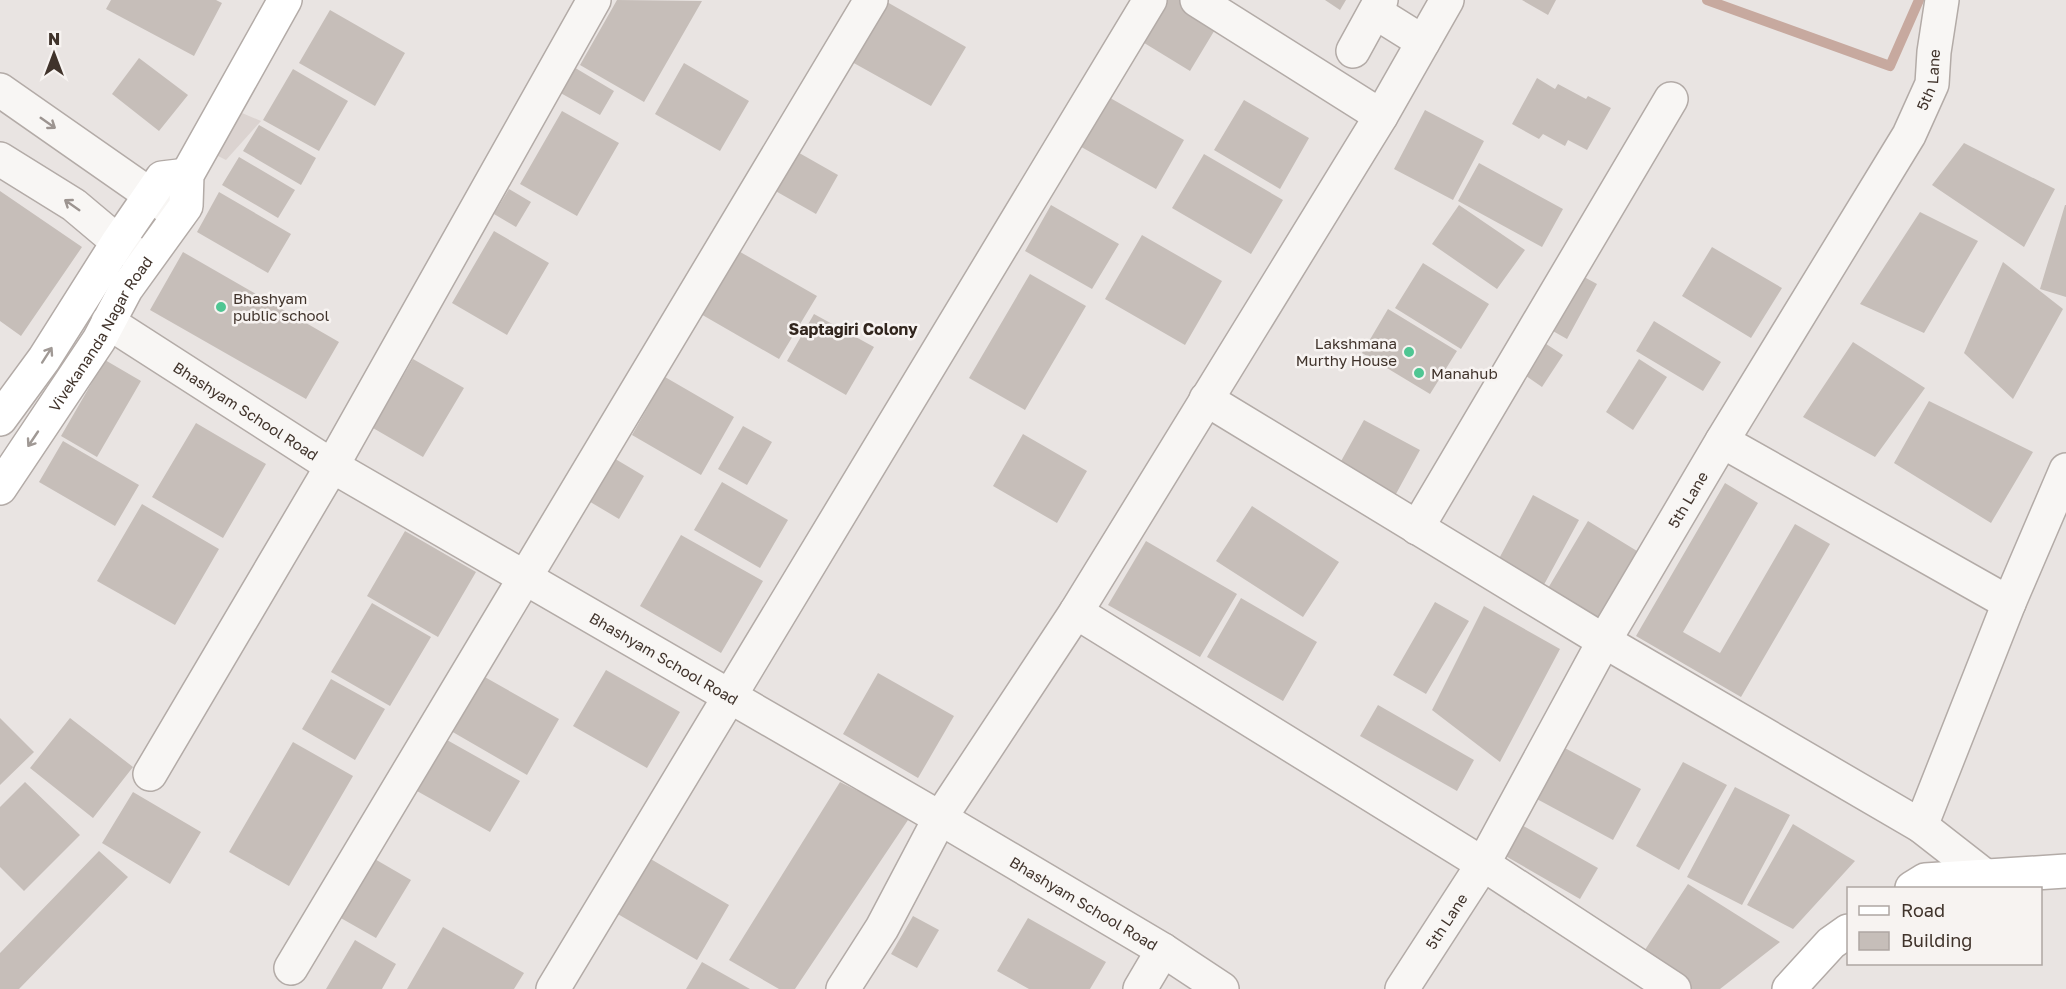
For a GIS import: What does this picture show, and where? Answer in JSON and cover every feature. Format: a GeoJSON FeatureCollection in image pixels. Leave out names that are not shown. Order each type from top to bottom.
{"type":"FeatureCollection","features":[{"type":"Feature","properties":{"kind":"street","name":"Vivekananda Nagar Road"},"geometry":{"type":"LineString","coordinates":[[0,488],[99,340],[126,289],[186,206],[187,175],[285,0]]}},
{"type":"Feature","properties":{"kind":"street"},"geometry":{"type":"LineString","coordinates":[[150,774],[332,466],[594,0]]}},
{"type":"Feature","properties":{"kind":"street"},"geometry":{"type":"LineString","coordinates":[[291,968],[871,0]]}},
{"type":"Feature","properties":{"kind":"street"},"geometry":{"type":"LineString","coordinates":[[554,989],[1150,0]]}},
{"type":"Feature","properties":{"kind":"street"},"geometry":{"type":"LineString","coordinates":[[1197,0],[1382,116]]}},
{"type":"Feature","properties":{"kind":"street","name":"5th Lane"},"geometry":{"type":"LineString","coordinates":[[1402,989],[1483,864],[1604,641],[1722,441],[1909,135],[1932,84],[1942,0]]}},
{"type":"Feature","properties":{"kind":"street"},"geometry":{"type":"LineString","coordinates":[[843,989],[882,928],[940,818],[1076,612],[1382,116],[1423,42],[1435,4]]}},
{"type":"Feature","properties":{"kind":"street"},"geometry":{"type":"LineString","coordinates":[[1353,51],[1378,6],[1423,42]]}},
{"type":"Feature","properties":{"kind":"street"},"geometry":{"type":"LineString","coordinates":[[0,90],[179,215]]}},
{"type":"Feature","properties":{"kind":"street"},"geometry":{"type":"LineString","coordinates":[[1417,528],[1671,99]]}},
{"type":"Feature","properties":{"kind":"street"},"geometry":{"type":"LineString","coordinates":[[0,159],[74,205],[146,262]]}},
{"type":"Feature","properties":{"kind":"street"},"geometry":{"type":"LineString","coordinates":[[0,419],[44,359],[118,242],[162,178],[187,175]]}},
{"type":"Feature","properties":{"kind":"street","name":"Bhashyam School Road"},"geometry":{"type":"LineString","coordinates":[[108,322],[332,466],[940,818],[1163,950],[1222,989]]}},
{"type":"Feature","properties":{"kind":"street"},"geometry":{"type":"LineString","coordinates":[[1206,399],[1604,641],[1921,826],[1985,876]]}},
{"type":"Feature","properties":{"kind":"street"},"geometry":{"type":"LineString","coordinates":[[1722,441],[2009,603]]}},
{"type":"Feature","properties":{"kind":"street"},"geometry":{"type":"LineString","coordinates":[[1921,826],[2009,603],[2066,470]]}},
{"type":"Feature","properties":{"kind":"street"},"geometry":{"type":"LineString","coordinates":[[1076,612],[1483,864],[1674,989]]}},
{"type":"Feature","properties":{"kind":"street"},"geometry":{"type":"LineString","coordinates":[[1914,887],[1925,880],[2066,871]]}},
{"type":"Feature","properties":{"kind":"street"},"geometry":{"type":"LineString","coordinates":[[1789,989],[1831,943],[1847,932]]}},
{"type":"Feature","properties":{"kind":"street"},"geometry":{"type":"LineString","coordinates":[[1140,989],[1163,950]]}},
{"type":"Feature","properties":{"kind":"shaded area"},"geometry":{"type":"Polygon","coordinates":[[[228,107],[261,121],[226,160],[190,142],[228,107]]]}},
{"type":"Feature","properties":{"kind":"building"},"geometry":{"type":"Polygon","coordinates":[[[111,0],[216,0],[222,3],[194,56],[106,9],[111,0]]]}},
{"type":"Feature","properties":{"kind":"building"},"geometry":{"type":"Polygon","coordinates":[[[617,0],[702,1],[644,102],[580,65],[617,0]]]}},
{"type":"Feature","properties":{"kind":"building"},"geometry":{"type":"Polygon","coordinates":[[[1166,0],[1194,0],[1222,18],[1190,71],[1141,41],[1166,0]]]}},
{"type":"Feature","properties":{"kind":"building"},"geometry":{"type":"Polygon","coordinates":[[[1325,0],[1346,0],[1340,10],[1325,0]]]}},
{"type":"Feature","properties":{"kind":"building"},"geometry":{"type":"Polygon","coordinates":[[[1522,0],[1556,0],[1548,15],[1522,0]]]}},
{"type":"Feature","properties":{"kind":"building"},"geometry":{"type":"Polygon","coordinates":[[[887,2],[966,47],[931,106],[852,62],[887,2]]]}},
{"type":"Feature","properties":{"kind":"building"},"geometry":{"type":"Polygon","coordinates":[[[330,10],[405,53],[375,106],[299,63],[330,10]]]}},
{"type":"Feature","properties":{"kind":"building"},"geometry":{"type":"Polygon","coordinates":[[[139,58],[188,95],[159,131],[112,94],[139,58]]]}},
{"type":"Feature","properties":{"kind":"building"},"geometry":{"type":"Polygon","coordinates":[[[684,63],[749,101],[720,151],[655,114],[684,63]]]}},
{"type":"Feature","properties":{"kind":"building"},"geometry":{"type":"Polygon","coordinates":[[[572,66],[614,91],[600,115],[557,91],[572,66]]]}},
{"type":"Feature","properties":{"kind":"building"},"geometry":{"type":"Polygon","coordinates":[[[293,69],[348,101],[319,151],[263,120],[293,69]]]}},
{"type":"Feature","properties":{"kind":"building"},"geometry":{"type":"Polygon","coordinates":[[[1537,78],[1555,89],[1558,84],[1586,99],[1588,96],[1611,108],[1587,150],[1568,140],[1565,146],[1543,134],[1539,139],[1512,124],[1537,78]]]}},
{"type":"Feature","properties":{"kind":"building"},"geometry":{"type":"Polygon","coordinates":[[[1105,95],[1184,140],[1156,189],[1076,144],[1105,95]]]}},
{"type":"Feature","properties":{"kind":"building"},"geometry":{"type":"Polygon","coordinates":[[[1244,100],[1309,138],[1280,189],[1214,150],[1244,100]]]}},
{"type":"Feature","properties":{"kind":"building"},"geometry":{"type":"Polygon","coordinates":[[[1425,110],[1484,141],[1453,200],[1394,169],[1425,110]]]}},
{"type":"Feature","properties":{"kind":"building"},"geometry":{"type":"Polygon","coordinates":[[[562,111],[619,143],[577,216],[520,184],[562,111]]]}},
{"type":"Feature","properties":{"kind":"building"},"geometry":{"type":"Polygon","coordinates":[[[259,125],[316,158],[301,185],[243,151],[259,125]]]}},
{"type":"Feature","properties":{"kind":"building"},"geometry":{"type":"Polygon","coordinates":[[[1964,143],[2055,189],[2024,247],[1932,185],[1964,143]]]}},
{"type":"Feature","properties":{"kind":"building"},"geometry":{"type":"Polygon","coordinates":[[[794,150],[838,175],[816,214],[772,189],[794,150]]]}},
{"type":"Feature","properties":{"kind":"building"},"geometry":{"type":"Polygon","coordinates":[[[1204,154],[1283,200],[1251,254],[1172,208],[1204,154]]]}},
{"type":"Feature","properties":{"kind":"building"},"geometry":{"type":"Polygon","coordinates":[[[239,157],[295,190],[278,218],[222,185],[239,157]]]}},
{"type":"Feature","properties":{"kind":"building"},"geometry":{"type":"Polygon","coordinates":[[[1479,163],[1563,209],[1542,247],[1458,201],[1479,163]]]}},
{"type":"Feature","properties":{"kind":"building"},"geometry":{"type":"Polygon","coordinates":[[[509,189],[531,202],[516,227],[494,214],[509,189]]]}},
{"type":"Feature","properties":{"kind":"building"},"geometry":{"type":"Polygon","coordinates":[[[0,191],[82,247],[21,336],[0,321],[0,191]]]}},
{"type":"Feature","properties":{"kind":"building"},"geometry":{"type":"Polygon","coordinates":[[[219,192],[291,234],[268,273],[197,232],[219,192]]]}},
{"type":"Feature","properties":{"kind":"building"},"geometry":{"type":"Polygon","coordinates":[[[1051,205],[1119,244],[1092,289],[1025,251],[1051,205]]]}},
{"type":"Feature","properties":{"kind":"building"},"geometry":{"type":"Polygon","coordinates":[[[1459,205],[1525,250],[1497,289],[1432,244],[1459,205]]]}},
{"type":"Feature","properties":{"kind":"building"},"geometry":{"type":"Polygon","coordinates":[[[2066,205],[2066,297],[2040,289],[2066,205]]]}},
{"type":"Feature","properties":{"kind":"building"},"geometry":{"type":"Polygon","coordinates":[[[1920,212],[1978,241],[1924,333],[1860,304],[1920,212]]]}},
{"type":"Feature","properties":{"kind":"building"},"geometry":{"type":"Polygon","coordinates":[[[494,231],[549,263],[507,335],[452,303],[494,231]]]}},
{"type":"Feature","properties":{"kind":"building"},"geometry":{"type":"Polygon","coordinates":[[[1142,235],[1222,281],[1185,345],[1105,299],[1142,235]]]}},
{"type":"Feature","properties":{"kind":"building"},"geometry":{"type":"Polygon","coordinates":[[[1712,247],[1782,288],[1751,338],[1682,296],[1712,247]]]}},
{"type":"Feature","properties":{"kind":"building"},"geometry":{"type":"Polygon","coordinates":[[[735,249],[817,296],[779,359],[699,313],[735,249]]]}},
{"type":"Feature","properties":{"kind":"building"},"geometry":{"type":"Polygon","coordinates":[[[183,252],[339,342],[306,399],[150,310],[183,252]]]}},
{"type":"Feature","properties":{"kind":"building"},"geometry":{"type":"Polygon","coordinates":[[[2003,262],[2063,309],[2013,399],[1964,353],[2003,262]]]}},
{"type":"Feature","properties":{"kind":"building"},"geometry":{"type":"Polygon","coordinates":[[[1423,263],[1489,304],[1461,349],[1395,308],[1423,263]]]}},
{"type":"Feature","properties":{"kind":"building"},"geometry":{"type":"Polygon","coordinates":[[[1575,272],[1597,284],[1567,339],[1544,326],[1575,272]]]}},
{"type":"Feature","properties":{"kind":"building"},"geometry":{"type":"Polygon","coordinates":[[[1030,274],[1086,306],[1025,410],[969,378],[1030,274]]]}},
{"type":"Feature","properties":{"kind":"building","name":"Lakshmana Murthy House"},"geometry":{"type":"Polygon","coordinates":[[[1388,309],[1457,351],[1430,394],[1362,353],[1388,309]]]}},
{"type":"Feature","properties":{"kind":"building"},"geometry":{"type":"Polygon","coordinates":[[[814,314],[874,347],[846,395],[787,361],[814,314]]]}},
{"type":"Feature","properties":{"kind":"building"},"geometry":{"type":"Polygon","coordinates":[[[1654,321],[1721,362],[1703,391],[1636,351],[1654,321]]]}},
{"type":"Feature","properties":{"kind":"building"},"geometry":{"type":"Polygon","coordinates":[[[1537,338],[1563,355],[1542,387],[1516,369],[1537,338]]]}},
{"type":"Feature","properties":{"kind":"building"},"geometry":{"type":"Polygon","coordinates":[[[1853,342],[1925,388],[1875,457],[1803,417],[1853,342]]]}},
{"type":"Feature","properties":{"kind":"building"},"geometry":{"type":"Polygon","coordinates":[[[413,359],[464,388],[423,457],[373,428],[413,359]]]}},
{"type":"Feature","properties":{"kind":"building"},"geometry":{"type":"Polygon","coordinates":[[[1639,359],[1667,377],[1633,430],[1606,412],[1639,359]]]}},
{"type":"Feature","properties":{"kind":"building"},"geometry":{"type":"Polygon","coordinates":[[[105,360],[141,381],[97,457],[61,436],[105,360]]]}},
{"type":"Feature","properties":{"kind":"building"},"geometry":{"type":"Polygon","coordinates":[[[665,377],[734,417],[701,475],[632,435],[665,377]]]}},
{"type":"Feature","properties":{"kind":"building"},"geometry":{"type":"Polygon","coordinates":[[[1929,401],[2033,452],[1991,523],[1894,463],[1929,401]]]}},
{"type":"Feature","properties":{"kind":"building"},"geometry":{"type":"Polygon","coordinates":[[[1364,420],[1420,450],[1391,503],[1335,472],[1364,420]]]}},
{"type":"Feature","properties":{"kind":"building"},"geometry":{"type":"Polygon","coordinates":[[[196,423],[266,464],[223,538],[152,497],[196,423]]]}},
{"type":"Feature","properties":{"kind":"building"},"geometry":{"type":"Polygon","coordinates":[[[743,426],[772,442],[747,485],[718,469],[743,426]]]}},
{"type":"Feature","properties":{"kind":"building"},"geometry":{"type":"Polygon","coordinates":[[[1023,434],[1087,471],[1057,523],[993,486],[1023,434]]]}},
{"type":"Feature","properties":{"kind":"building"},"geometry":{"type":"Polygon","coordinates":[[[63,441],[139,485],[115,526],[39,482],[63,441]]]}},
{"type":"Feature","properties":{"kind":"building"},"geometry":{"type":"Polygon","coordinates":[[[612,457],[644,476],[619,519],[587,500],[612,457]]]}},
{"type":"Feature","properties":{"kind":"building"},"geometry":{"type":"Polygon","coordinates":[[[722,482],[788,520],[760,568],[694,530],[722,482]]]}},
{"type":"Feature","properties":{"kind":"building"},"geometry":{"type":"Polygon","coordinates":[[[1725,483],[1758,503],[1683,632],[1720,653],[1795,524],[1830,544],[1741,697],[1636,636],[1725,483]]]}},
{"type":"Feature","properties":{"kind":"building"},"geometry":{"type":"Polygon","coordinates":[[[1533,495],[1579,520],[1540,592],[1494,568],[1533,495]]]}},
{"type":"Feature","properties":{"kind":"building"},"geometry":{"type":"Polygon","coordinates":[[[142,504],[219,549],[175,625],[97,581],[142,504]]]}},
{"type":"Feature","properties":{"kind":"building"},"geometry":{"type":"Polygon","coordinates":[[[1252,506],[1339,562],[1303,617],[1216,561],[1252,506]]]}},
{"type":"Feature","properties":{"kind":"building"},"geometry":{"type":"Polygon","coordinates":[[[1588,521],[1637,551],[1591,630],[1541,600],[1588,521]]]}},
{"type":"Feature","properties":{"kind":"building"},"geometry":{"type":"Polygon","coordinates":[[[405,531],[476,572],[438,637],[367,596],[405,531]]]}},
{"type":"Feature","properties":{"kind":"building"},"geometry":{"type":"Polygon","coordinates":[[[681,535],[763,581],[721,653],[640,606],[681,535]]]}},
{"type":"Feature","properties":{"kind":"building"},"geometry":{"type":"Polygon","coordinates":[[[1146,541],[1237,594],[1200,657],[1108,605],[1146,541]]]}},
{"type":"Feature","properties":{"kind":"building"},"geometry":{"type":"Polygon","coordinates":[[[1241,598],[1317,642],[1283,701],[1207,657],[1241,598]]]}},
{"type":"Feature","properties":{"kind":"building"},"geometry":{"type":"Polygon","coordinates":[[[1435,602],[1469,621],[1426,694],[1393,675],[1435,602]]]}},
{"type":"Feature","properties":{"kind":"building"},"geometry":{"type":"Polygon","coordinates":[[[372,603],[431,637],[390,706],[331,672],[372,603]]]}},
{"type":"Feature","properties":{"kind":"building"},"geometry":{"type":"Polygon","coordinates":[[[1484,606],[1560,649],[1500,762],[1432,710],[1484,606]]]}},
{"type":"Feature","properties":{"kind":"building"},"geometry":{"type":"Polygon","coordinates":[[[606,670],[680,712],[647,768],[573,726],[606,670]]]}},
{"type":"Feature","properties":{"kind":"building"},"geometry":{"type":"Polygon","coordinates":[[[878,673],[954,716],[918,778],[843,734],[878,673]]]}},
{"type":"Feature","properties":{"kind":"building"},"geometry":{"type":"Polygon","coordinates":[[[483,676],[559,719],[527,775],[451,731],[483,676]]]}},
{"type":"Feature","properties":{"kind":"building"},"geometry":{"type":"Polygon","coordinates":[[[331,679],[385,709],[355,760],[302,729],[331,679]]]}},
{"type":"Feature","properties":{"kind":"building"},"geometry":{"type":"Polygon","coordinates":[[[1378,705],[1474,760],[1457,791],[1360,736],[1378,705]]]}},
{"type":"Feature","properties":{"kind":"building"},"geometry":{"type":"Polygon","coordinates":[[[0,718],[34,752],[0,785],[0,718]]]}},
{"type":"Feature","properties":{"kind":"building"},"geometry":{"type":"Polygon","coordinates":[[[70,718],[133,767],[93,818],[30,768],[70,718]]]}},
{"type":"Feature","properties":{"kind":"building"},"geometry":{"type":"Polygon","coordinates":[[[447,740],[520,781],[490,832],[417,791],[447,740]]]}},
{"type":"Feature","properties":{"kind":"building"},"geometry":{"type":"Polygon","coordinates":[[[293,742],[353,776],[289,886],[229,852],[293,742]]]}},
{"type":"Feature","properties":{"kind":"building"},"geometry":{"type":"Polygon","coordinates":[[[1563,747],[1641,789],[1613,840],[1535,798],[1563,747]]]}},
{"type":"Feature","properties":{"kind":"building"},"geometry":{"type":"Polygon","coordinates":[[[1683,762],[1727,785],[1679,870],[1636,846],[1683,762]]]}},
{"type":"Feature","properties":{"kind":"building"},"geometry":{"type":"Polygon","coordinates":[[[25,782],[80,835],[24,891],[0,867],[0,807],[25,782]]]}},
{"type":"Feature","properties":{"kind":"building"},"geometry":{"type":"Polygon","coordinates":[[[840,782],[910,817],[795,989],[779,989],[729,960],[840,782]]]}},
{"type":"Feature","properties":{"kind":"building"},"geometry":{"type":"Polygon","coordinates":[[[1735,787],[1790,815],[1742,905],[1687,877],[1735,787]]]}},
{"type":"Feature","properties":{"kind":"building"},"geometry":{"type":"Polygon","coordinates":[[[133,792],[201,832],[170,884],[102,843],[133,792]]]}},
{"type":"Feature","properties":{"kind":"building"},"geometry":{"type":"Polygon","coordinates":[[[1520,824],[1598,868],[1580,899],[1502,854],[1520,824]]]}},
{"type":"Feature","properties":{"kind":"building"},"geometry":{"type":"Polygon","coordinates":[[[1793,824],[1855,861],[1793,929],[1747,905],[1793,824]]]}},
{"type":"Feature","properties":{"kind":"building"},"geometry":{"type":"Polygon","coordinates":[[[99,851],[128,877],[19,989],[0,989],[0,953],[99,851]]]}},
{"type":"Feature","properties":{"kind":"building"},"geometry":{"type":"Polygon","coordinates":[[[373,858],[411,880],[376,938],[339,917],[373,858]]]}},
{"type":"Feature","properties":{"kind":"building"},"geometry":{"type":"Polygon","coordinates":[[[649,858],[729,905],[697,960],[616,913],[649,858]]]}},
{"type":"Feature","properties":{"kind":"building"},"geometry":{"type":"Polygon","coordinates":[[[1688,884],[1780,942],[1720,989],[1685,989],[1639,959],[1688,884]]]}},
{"type":"Feature","properties":{"kind":"building"},"geometry":{"type":"Polygon","coordinates":[[[913,916],[939,930],[917,968],[891,954],[913,916]]]}},
{"type":"Feature","properties":{"kind":"building"},"geometry":{"type":"Polygon","coordinates":[[[1028,918],[1106,962],[1090,989],[1029,989],[997,971],[1028,918]]]}},
{"type":"Feature","properties":{"kind":"building"},"geometry":{"type":"Polygon","coordinates":[[[443,927],[524,973],[514,989],[407,989],[443,927]]]}},
{"type":"Feature","properties":{"kind":"building"},"geometry":{"type":"Polygon","coordinates":[[[355,940],[396,964],[382,989],[326,989],[355,940]]]}},
{"type":"Feature","properties":{"kind":"building"},"geometry":{"type":"Polygon","coordinates":[[[702,962],[750,989],[686,989],[702,962]]]}},
{"type":"Feature","properties":{"kind":"waterway"},"geometry":{"type":"LineString","coordinates":[[1707,0],[1890,66],[1919,0]]}},
{"type":"Feature","properties":{"kind":"place","name":"Bhashyam public school"},"geometry":{"type":"Point","coordinates":[221,307]}},
{"type":"Feature","properties":{"kind":"place","name":"Lakshmana Murthy House"},"geometry":{"type":"Point","coordinates":[1409,352]}},
{"type":"Feature","properties":{"kind":"place","name":"Manahub"},"geometry":{"type":"Point","coordinates":[1419,373]}},
{"type":"Feature","properties":{"kind":"district","name":"Saptagiri Colony"},"geometry":{"type":"Point","coordinates":[853,329]}}]}
